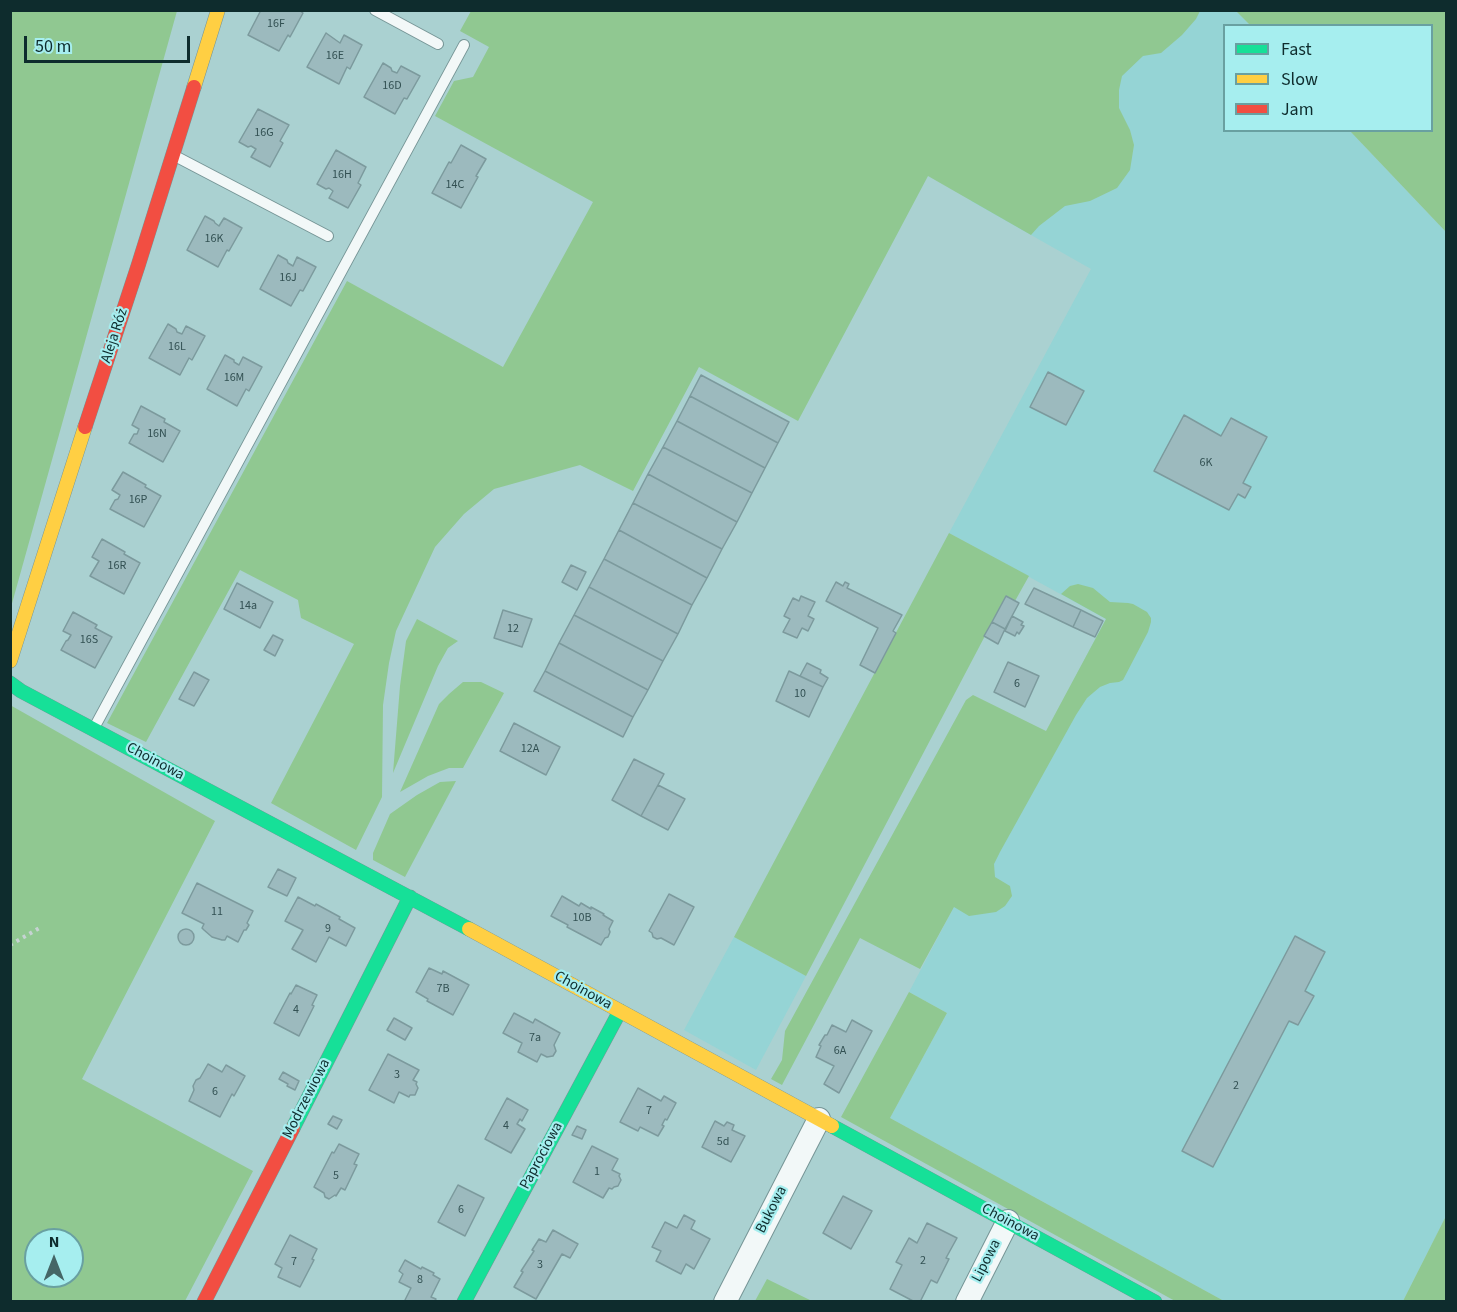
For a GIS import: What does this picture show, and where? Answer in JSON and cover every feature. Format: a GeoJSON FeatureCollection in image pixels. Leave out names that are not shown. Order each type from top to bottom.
{"type":"FeatureCollection","features":[{"type":"Feature","properties":{"kind":"street","name":"Aleja Róż"},"geometry":{"type":"LineString","coordinates":[[10,661],[218,10]]}},
{"type":"Feature","properties":{"kind":"street","name":"Choinowa"},"geometry":{"type":"LineString","coordinates":[[10,683],[21,692],[410,897],[1155,1302]]}},
{"type":"Feature","properties":{"kind":"street","name":"Modrzewiowa"},"geometry":{"type":"LineString","coordinates":[[204,1302],[410,897]]}},
{"type":"Feature","properties":{"kind":"street","name":"Paprociowa"},"geometry":{"type":"LineString","coordinates":[[464,1302],[620,1011]]}},
{"type":"Feature","properties":{"kind":"street","name":"Bukowa"},"geometry":{"type":"LineString","coordinates":[[725,1302],[819,1119]]}},
{"type":"Feature","properties":{"kind":"street","name":"Lipowa"},"geometry":{"type":"LineString","coordinates":[[966,1302],[1008,1221]]}},
{"type":"Feature","properties":{"kind":"lane"},"geometry":{"type":"LineString","coordinates":[[375,10],[438,44]]}},
{"type":"Feature","properties":{"kind":"lane"},"geometry":{"type":"LineString","coordinates":[[93,729],[464,45]]}},
{"type":"Feature","properties":{"kind":"lane"},"geometry":{"type":"LineString","coordinates":[[172,155],[328,236]]}},
{"type":"Feature","properties":{"kind":"path"},"geometry":{"type":"LineString","coordinates":[[10,945],[41,927]]}},
{"type":"Feature","properties":{"kind":"shaded area"},"geometry":{"type":"Polygon","coordinates":[[[1072,11],[1236,11],[1249,24],[1223,24],[1223,132],[1351,132],[1446,232],[1446,1216],[1403,1301],[1224,1301],[890,1118],[947,1013],[909,992],[1106,619],[949,533],[1091,269],[971,201],[1072,11]]]}},
{"type":"Feature","properties":{"kind":"shaded area"},"geometry":{"type":"Polygon","coordinates":[[[734,937],[806,976],[756,1070],[684,1030],[734,937]]]}},
{"type":"Feature","properties":{"kind":"green space"},"geometry":{"type":"Polygon","coordinates":[[[11,11],[177,11],[11,607],[11,11]]]}},
{"type":"Feature","properties":{"kind":"green space"},"geometry":{"type":"Polygon","coordinates":[[[471,11],[1200,11],[1182,35],[1161,53],[1143,56],[1122,76],[1119,108],[1130,130],[1134,145],[1130,170],[1117,188],[1090,201],[1065,206],[1031,235],[928,176],[798,421],[699,367],[633,491],[580,465],[494,489],[464,514],[435,547],[396,631],[383,705],[382,797],[356,850],[271,803],[354,644],[301,618],[298,600],[240,570],[146,742],[107,723],[347,281],[503,367],[593,202],[435,116],[454,81],[473,77],[489,47],[460,31],[471,11]]]}},
{"type":"Feature","properties":{"kind":"green space"},"geometry":{"type":"Polygon","coordinates":[[[1236,11],[1446,11],[1446,232],[1351,132],[1433,132],[1433,24],[1249,24],[1236,11]]]}},
{"type":"Feature","properties":{"kind":"green space"},"geometry":{"type":"Polygon","coordinates":[[[949,533],[1029,576],[1015,601],[1006,596],[806,976],[734,937],[949,533]]]}},
{"type":"Feature","properties":{"kind":"green space"},"geometry":{"type":"Polygon","coordinates":[[[1078,584],[1093,588],[1110,602],[1133,604],[1147,612],[1151,622],[1123,680],[1100,687],[1087,698],[1000,852],[994,864],[995,877],[1010,886],[1012,896],[1005,906],[996,912],[969,916],[954,907],[920,969],[860,938],[782,1085],[771,1079],[782,1060],[785,1031],[966,700],[973,695],[1046,731],[1106,619],[1061,594],[1070,586],[1078,584]]]}},
{"type":"Feature","properties":{"kind":"green space"},"geometry":{"type":"Polygon","coordinates":[[[417,619],[458,641],[448,648],[438,666],[393,773],[406,641],[417,619]]]}},
{"type":"Feature","properties":{"kind":"green space"},"geometry":{"type":"Polygon","coordinates":[[[463,682],[481,682],[504,693],[463,768],[449,768],[428,776],[400,792],[439,704],[463,682]]]}},
{"type":"Feature","properties":{"kind":"green space"},"geometry":{"type":"Polygon","coordinates":[[[10,705],[215,821],[82,1079],[253,1171],[185,1301],[11,1301],[10,705]]]}},
{"type":"Feature","properties":{"kind":"green space"},"geometry":{"type":"Polygon","coordinates":[[[456,781],[405,877],[373,860],[373,853],[390,814],[440,782],[456,781]]]}},
{"type":"Feature","properties":{"kind":"green space"},"geometry":{"type":"Polygon","coordinates":[[[909,992],[947,1013],[890,1118],[1224,1301],[1175,1301],[841,1117],[909,992]]]}},
{"type":"Feature","properties":{"kind":"green space"},"geometry":{"type":"Polygon","coordinates":[[[1446,1216],[1446,1301],[1403,1301],[1446,1216]]]}},
{"type":"Feature","properties":{"kind":"green space"},"geometry":{"type":"Polygon","coordinates":[[[767,1279],[812,1301],[755,1301],[767,1279]]]}},
{"type":"Feature","properties":{"kind":"building"},"geometry":{"type":"Polygon","coordinates":[[[261,10],[299,10],[303,13],[290,37],[288,35],[279,51],[248,35],[261,10]]]}},
{"type":"Feature","properties":{"kind":"building"},"geometry":{"type":"Polygon","coordinates":[[[326,33],[340,43],[344,35],[362,45],[350,69],[347,67],[339,84],[307,67],[326,33]]]}},
{"type":"Feature","properties":{"kind":"building"},"geometry":{"type":"Polygon","coordinates":[[[383,63],[397,73],[401,66],[420,76],[395,114],[364,97],[383,63]]]}},
{"type":"Feature","properties":{"kind":"building"},"geometry":{"type":"Polygon","coordinates":[[[258,109],[289,125],[280,141],[283,143],[270,167],[251,157],[256,149],[239,142],[258,109]]]}},
{"type":"Feature","properties":{"kind":"building"},"geometry":{"type":"Polygon","coordinates":[[[461,145],[486,159],[461,208],[432,193],[461,145]]]}},
{"type":"Feature","properties":{"kind":"building"},"geometry":{"type":"Polygon","coordinates":[[[336,150],[366,167],[358,183],[361,185],[348,208],[329,198],[333,191],[317,184],[336,150]]]}},
{"type":"Feature","properties":{"kind":"building"},"geometry":{"type":"Polygon","coordinates":[[[205,216],[219,226],[224,218],[242,228],[218,267],[187,250],[205,216]]]}},
{"type":"Feature","properties":{"kind":"building"},"geometry":{"type":"Polygon","coordinates":[[[278,255],[293,266],[297,257],[316,267],[303,291],[300,290],[291,306],[260,289],[278,255]]]}},
{"type":"Feature","properties":{"kind":"building"},"geometry":{"type":"Polygon","coordinates":[[[168,324],[182,334],[186,326],[205,336],[192,360],[189,358],[180,375],[149,358],[168,324]]]}},
{"type":"Feature","properties":{"kind":"building"},"geometry":{"type":"Polygon","coordinates":[[[225,355],[239,365],[243,357],[262,367],[249,391],[246,389],[237,406],[207,389],[225,355]]]}},
{"type":"Feature","properties":{"kind":"building"},"geometry":{"type":"Polygon","coordinates":[[[1048,372],[1084,391],[1066,425],[1030,407],[1048,372]]]}},
{"type":"Feature","properties":{"kind":"building"},"geometry":{"type":"Polygon","coordinates":[[[701,375],[789,422],[778,443],[690,396],[701,375]]]}},
{"type":"Feature","properties":{"kind":"building"},"geometry":{"type":"Polygon","coordinates":[[[690,396],[778,443],[765,468],[677,421],[690,396]]]}},
{"type":"Feature","properties":{"kind":"building"},"geometry":{"type":"Polygon","coordinates":[[[141,406],[165,419],[164,422],[180,431],[163,462],[129,443],[139,429],[132,425],[141,406]]]}},
{"type":"Feature","properties":{"kind":"building"},"geometry":{"type":"Polygon","coordinates":[[[1184,415],[1221,436],[1231,418],[1267,437],[1243,483],[1251,487],[1245,498],[1238,494],[1229,510],[1154,471],[1184,415]]]}},
{"type":"Feature","properties":{"kind":"building"},"geometry":{"type":"Polygon","coordinates":[[[677,421],[765,468],[752,493],[663,447],[677,421]]]}},
{"type":"Feature","properties":{"kind":"building"},"geometry":{"type":"Polygon","coordinates":[[[663,447],[752,493],[737,522],[648,474],[663,447]]]}},
{"type":"Feature","properties":{"kind":"building"},"geometry":{"type":"Polygon","coordinates":[[[123,472],[161,496],[144,527],[110,509],[120,495],[112,490],[123,472]]]}},
{"type":"Feature","properties":{"kind":"building"},"geometry":{"type":"Polygon","coordinates":[[[648,474],[737,522],[722,549],[633,503],[648,474]]]}},
{"type":"Feature","properties":{"kind":"building"},"geometry":{"type":"Polygon","coordinates":[[[633,503],[722,549],[707,578],[619,530],[633,503]]]}},
{"type":"Feature","properties":{"kind":"building"},"geometry":{"type":"Polygon","coordinates":[[[619,530],[707,578],[692,605],[604,559],[619,530]]]}},
{"type":"Feature","properties":{"kind":"building"},"geometry":{"type":"Polygon","coordinates":[[[102,539],[140,563],[124,594],[90,576],[99,561],[92,557],[102,539]]]}},
{"type":"Feature","properties":{"kind":"building"},"geometry":{"type":"Polygon","coordinates":[[[604,559],[692,605],[678,634],[589,587],[604,559]]]}},
{"type":"Feature","properties":{"kind":"building"},"geometry":{"type":"Polygon","coordinates":[[[571,565],[586,572],[577,590],[562,582],[571,565]]]}},
{"type":"Feature","properties":{"kind":"building"},"geometry":{"type":"Polygon","coordinates":[[[836,582],[843,586],[845,582],[849,584],[847,588],[902,615],[893,631],[896,633],[875,673],[860,665],[878,628],[826,601],[836,582]]]}},
{"type":"Feature","properties":{"kind":"building"},"geometry":{"type":"Polygon","coordinates":[[[237,583],[273,602],[260,628],[224,609],[237,583]]]}},
{"type":"Feature","properties":{"kind":"building"},"geometry":{"type":"Polygon","coordinates":[[[589,587],[678,634],[663,661],[574,615],[589,587]]]}},
{"type":"Feature","properties":{"kind":"building"},"geometry":{"type":"Polygon","coordinates":[[[1034,588],[1081,610],[1073,627],[1025,604],[1034,588]]]}},
{"type":"Feature","properties":{"kind":"building"},"geometry":{"type":"Polygon","coordinates":[[[801,596],[815,602],[808,616],[814,619],[808,631],[802,628],[797,638],[783,632],[790,619],[784,616],[793,598],[799,601],[801,596]]]}},
{"type":"Feature","properties":{"kind":"building"},"geometry":{"type":"Polygon","coordinates":[[[1006,596],[1019,603],[1005,629],[992,622],[1006,596]]]}},
{"type":"Feature","properties":{"kind":"building"},"geometry":{"type":"Polygon","coordinates":[[[503,610],[532,619],[522,647],[494,638],[503,610]]]}},
{"type":"Feature","properties":{"kind":"building"},"geometry":{"type":"Polygon","coordinates":[[[1081,610],[1103,621],[1095,637],[1073,627],[1081,610]]]}},
{"type":"Feature","properties":{"kind":"building"},"geometry":{"type":"Polygon","coordinates":[[[73,612],[97,625],[95,628],[112,637],[95,668],[61,650],[71,635],[63,631],[73,612]]]}},
{"type":"Feature","properties":{"kind":"building"},"geometry":{"type":"Polygon","coordinates":[[[574,615],[663,661],[648,690],[559,643],[574,615]]]}},
{"type":"Feature","properties":{"kind":"building"},"geometry":{"type":"Polygon","coordinates":[[[1012,616],[1023,622],[1021,625],[1024,626],[1015,636],[1005,631],[1012,616]]]}},
{"type":"Feature","properties":{"kind":"building"},"geometry":{"type":"Polygon","coordinates":[[[992,622],[1005,629],[998,644],[984,636],[992,622]]]}},
{"type":"Feature","properties":{"kind":"building"},"geometry":{"type":"Polygon","coordinates":[[[273,635],[283,640],[275,656],[264,650],[273,635]]]}},
{"type":"Feature","properties":{"kind":"building"},"geometry":{"type":"Polygon","coordinates":[[[559,643],[648,690],[633,717],[545,671],[559,643]]]}},
{"type":"Feature","properties":{"kind":"building"},"geometry":{"type":"Polygon","coordinates":[[[1008,662],[1039,676],[1025,707],[994,692],[1008,662]]]}},
{"type":"Feature","properties":{"kind":"building"},"geometry":{"type":"Polygon","coordinates":[[[807,663],[821,670],[820,673],[828,678],[823,687],[800,676],[807,663]]]}},
{"type":"Feature","properties":{"kind":"building"},"geometry":{"type":"Polygon","coordinates":[[[545,671],[633,717],[623,737],[534,691],[545,671]]]}},
{"type":"Feature","properties":{"kind":"building"},"geometry":{"type":"Polygon","coordinates":[[[789,671],[823,687],[809,717],[776,701],[789,671]]]}},
{"type":"Feature","properties":{"kind":"building"},"geometry":{"type":"Polygon","coordinates":[[[194,672],[209,680],[194,706],[179,699],[194,672]]]}},
{"type":"Feature","properties":{"kind":"building"},"geometry":{"type":"Polygon","coordinates":[[[514,723],[560,747],[546,775],[500,751],[514,723]]]}},
{"type":"Feature","properties":{"kind":"building"},"geometry":{"type":"Polygon","coordinates":[[[634,759],[664,774],[641,816],[612,800],[634,759]]]}},
{"type":"Feature","properties":{"kind":"building"},"geometry":{"type":"Polygon","coordinates":[[[658,785],[685,799],[668,830],[641,816],[658,785]]]}},
{"type":"Feature","properties":{"kind":"building"},"geometry":{"type":"Polygon","coordinates":[[[278,869],[296,878],[287,896],[268,887],[278,869]]]}},
{"type":"Feature","properties":{"kind":"building"},"geometry":{"type":"Polygon","coordinates":[[[197,883],[253,911],[247,923],[249,925],[238,942],[227,936],[225,940],[212,937],[202,928],[204,924],[182,913],[197,883]]]}},
{"type":"Feature","properties":{"kind":"building"},"geometry":{"type":"Polygon","coordinates":[[[669,894],[694,907],[674,945],[661,938],[653,937],[649,931],[669,894]]]}},
{"type":"Feature","properties":{"kind":"building"},"geometry":{"type":"Polygon","coordinates":[[[562,896],[579,906],[581,903],[591,909],[591,907],[613,921],[608,937],[601,945],[551,916],[562,896]]]}},
{"type":"Feature","properties":{"kind":"building"},"geometry":{"type":"Polygon","coordinates":[[[298,897],[340,917],[339,919],[355,928],[346,946],[329,937],[316,962],[292,949],[303,930],[285,921],[298,897]]]}},
{"type":"Feature","properties":{"kind":"building"},"geometry":{"type":"Polygon","coordinates":[[[183,929],[189,929],[194,937],[192,943],[183,945],[178,940],[178,934],[183,929]]]}},
{"type":"Feature","properties":{"kind":"building"},"geometry":{"type":"Polygon","coordinates":[[[1295,936],[1325,952],[1305,991],[1314,996],[1298,1025],[1289,1021],[1213,1167],[1182,1151],[1295,936]]]}},
{"type":"Feature","properties":{"kind":"building"},"geometry":{"type":"Polygon","coordinates":[[[429,968],[442,974],[443,971],[469,985],[453,1015],[427,1001],[428,999],[416,992],[429,968]]]}},
{"type":"Feature","properties":{"kind":"building"},"geometry":{"type":"Polygon","coordinates":[[[296,985],[317,995],[299,1036],[274,1023],[296,985]]]}},
{"type":"Feature","properties":{"kind":"building"},"geometry":{"type":"Polygon","coordinates":[[[514,1013],[533,1023],[535,1019],[560,1033],[554,1045],[556,1051],[553,1056],[547,1057],[541,1054],[537,1062],[518,1052],[522,1043],[503,1033],[514,1013]]]}},
{"type":"Feature","properties":{"kind":"building"},"geometry":{"type":"Polygon","coordinates":[[[394,1018],[412,1028],[405,1040],[387,1030],[394,1018]]]}},
{"type":"Feature","properties":{"kind":"building"},"geometry":{"type":"Polygon","coordinates":[[[852,1020],[872,1031],[839,1093],[824,1084],[834,1066],[816,1057],[821,1046],[819,1045],[832,1025],[846,1032],[852,1020]]]}},
{"type":"Feature","properties":{"kind":"building"},"geometry":{"type":"Polygon","coordinates":[[[388,1054],[419,1070],[413,1080],[417,1082],[418,1088],[415,1095],[409,1097],[399,1092],[394,1103],[369,1090],[388,1054]]]}},
{"type":"Feature","properties":{"kind":"building"},"geometry":{"type":"Polygon","coordinates":[[[208,1064],[222,1072],[226,1065],[245,1076],[220,1117],[189,1101],[196,1080],[200,1078],[208,1064]]]}},
{"type":"Feature","properties":{"kind":"building"},"geometry":{"type":"Polygon","coordinates":[[[283,1072],[299,1081],[295,1090],[279,1079],[283,1072]]]}},
{"type":"Feature","properties":{"kind":"building"},"geometry":{"type":"Polygon","coordinates":[[[638,1088],[661,1101],[664,1096],[676,1103],[667,1120],[665,1119],[658,1136],[640,1127],[638,1131],[620,1122],[638,1088]]]}},
{"type":"Feature","properties":{"kind":"building"},"geometry":{"type":"Polygon","coordinates":[[[507,1098],[528,1110],[522,1121],[520,1119],[517,1124],[525,1129],[511,1153],[485,1139],[507,1098]]]}},
{"type":"Feature","properties":{"kind":"building"},"geometry":{"type":"Polygon","coordinates":[[[333,1116],[342,1120],[337,1129],[328,1124],[333,1116]]]}},
{"type":"Feature","properties":{"kind":"building"},"geometry":{"type":"Polygon","coordinates":[[[715,1121],[724,1126],[727,1122],[734,1125],[732,1130],[745,1136],[731,1162],[702,1147],[715,1121]]]}},
{"type":"Feature","properties":{"kind":"building"},"geometry":{"type":"Polygon","coordinates":[[[577,1126],[586,1130],[582,1139],[572,1135],[577,1126]]]}},
{"type":"Feature","properties":{"kind":"building"},"geometry":{"type":"Polygon","coordinates":[[[339,1144],[359,1154],[354,1164],[357,1165],[345,1190],[341,1188],[336,1196],[329,1199],[314,1187],[332,1152],[334,1153],[339,1144]]]}},
{"type":"Feature","properties":{"kind":"building"},"geometry":{"type":"Polygon","coordinates":[[[592,1146],[618,1159],[612,1170],[620,1174],[621,1180],[618,1186],[609,1188],[603,1198],[573,1182],[592,1146]]]}},
{"type":"Feature","properties":{"kind":"building"},"geometry":{"type":"Polygon","coordinates":[[[458,1185],[484,1198],[465,1236],[438,1222],[458,1185]]]}},
{"type":"Feature","properties":{"kind":"building"},"geometry":{"type":"Polygon","coordinates":[[[843,1196],[872,1211],[851,1249],[823,1233],[843,1196]]]}},
{"type":"Feature","properties":{"kind":"building"},"geometry":{"type":"Polygon","coordinates":[[[684,1215],[695,1221],[691,1229],[710,1239],[694,1269],[686,1264],[681,1274],[656,1261],[661,1251],[652,1247],[665,1222],[677,1228],[684,1215]]]}},
{"type":"Feature","properties":{"kind":"building"},"geometry":{"type":"Polygon","coordinates":[[[927,1223],[957,1238],[946,1258],[949,1259],[937,1283],[931,1280],[920,1302],[915,1302],[890,1289],[902,1265],[896,1262],[909,1238],[917,1243],[927,1223]]]}},
{"type":"Feature","properties":{"kind":"building"},"geometry":{"type":"Polygon","coordinates":[[[553,1230],[578,1244],[570,1258],[562,1254],[536,1299],[514,1287],[539,1239],[546,1242],[553,1230]]]}},
{"type":"Feature","properties":{"kind":"building"},"geometry":{"type":"Polygon","coordinates":[[[290,1235],[317,1249],[300,1287],[278,1277],[282,1268],[275,1264],[290,1235]]]}},
{"type":"Feature","properties":{"kind":"building"},"geometry":{"type":"Polygon","coordinates":[[[405,1260],[434,1273],[433,1275],[440,1279],[431,1297],[436,1299],[434,1302],[404,1302],[411,1288],[399,1282],[403,1274],[399,1271],[405,1260]]]}},
{"type":"Feature","properties":{"kind":"traffic: fast"},"geometry":{"type":"LineString","coordinates":[[10,683],[21,691],[469,929]]}},
{"type":"Feature","properties":{"kind":"traffic: fast"},"geometry":{"type":"LineString","coordinates":[[293,1128],[410,897]]}},
{"type":"Feature","properties":{"kind":"traffic: fast"},"geometry":{"type":"LineString","coordinates":[[464,1302],[620,1011]]}},
{"type":"Feature","properties":{"kind":"traffic: fast"},"geometry":{"type":"LineString","coordinates":[[832,1126],[1155,1302]]}},
{"type":"Feature","properties":{"kind":"traffic: slow"},"geometry":{"type":"LineString","coordinates":[[194,87],[218,10]]}},
{"type":"Feature","properties":{"kind":"traffic: slow"},"geometry":{"type":"LineString","coordinates":[[10,661],[85,427]]}},
{"type":"Feature","properties":{"kind":"traffic: slow"},"geometry":{"type":"LineString","coordinates":[[469,929],[832,1126]]}},
{"type":"Feature","properties":{"kind":"traffic: jam"},"geometry":{"type":"LineString","coordinates":[[85,427],[194,87]]}},
{"type":"Feature","properties":{"kind":"traffic: jam"},"geometry":{"type":"LineString","coordinates":[[204,1302],[293,1128]]}}]}
